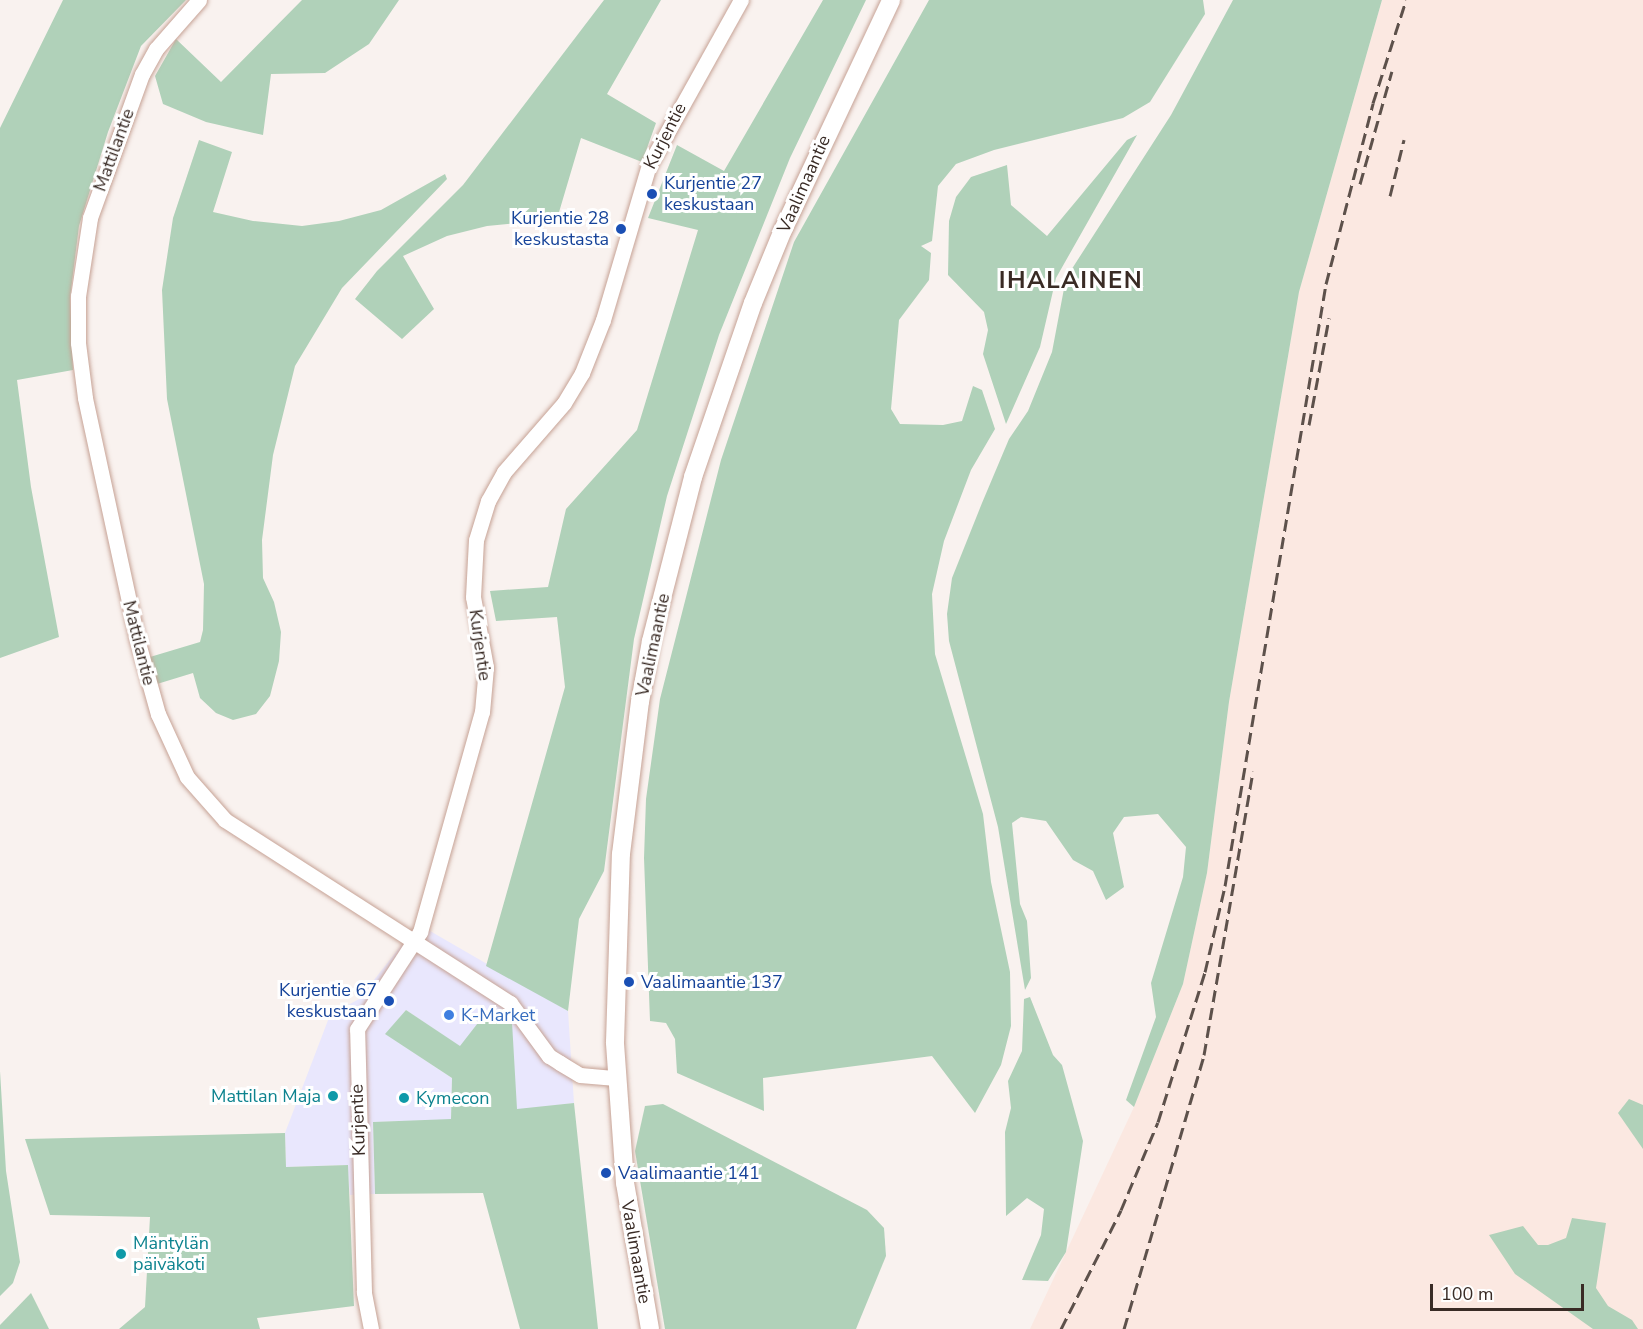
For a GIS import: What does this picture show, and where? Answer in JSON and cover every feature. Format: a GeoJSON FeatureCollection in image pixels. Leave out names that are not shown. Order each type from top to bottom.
{"type":"FeatureCollection","features":[{"type":"Feature","properties":{"kind":"main road","name":"Vaalimaantie"},"geometry":{"type":"LineString","coordinates":[[650,1329],[625,1183],[616,1078],[621,854],[630,766],[651,641],[693,477],[753,303],[815,160],[891,0]]}},
{"type":"Feature","properties":{"kind":"street","name":"Mattilantie"},"geometry":{"type":"LineString","coordinates":[[199,0],[156,49],[142,74],[90,218],[78,296],[78,343],[85,398],[139,649],[173,749],[199,794],[225,820],[510,1003],[554,1060],[580,1075],[616,1078]]}},
{"type":"Feature","properties":{"kind":"street","name":"Kurjentie"},"geometry":{"type":"LineString","coordinates":[[371,1329],[364,1292],[357,1029],[415,943],[486,694],[484,646],[473,597],[476,540],[488,501],[504,472],[564,403],[582,373],[603,320],[649,165],[741,0]]}},
{"type":"Feature","properties":{"kind":"shaded area"},"geometry":{"type":"Polygon","coordinates":[[[1382,0],[1643,0],[1643,1329],[1030,1329],[1134,1107],[1183,984],[1207,873],[1229,702],[1299,292],[1382,0]]]}},
{"type":"Feature","properties":{"kind":"shaded area"},"geometry":{"type":"Polygon","coordinates":[[[418,924],[568,1011],[574,1103],[517,1110],[488,1010],[460,1047],[406,1010],[386,1034],[452,1078],[451,1120],[373,1122],[375,1194],[350,1195],[347,1165],[286,1167],[285,1133],[330,1015],[359,999],[418,924]]]}},
{"type":"Feature","properties":{"kind":"green space"},"geometry":{"type":"Polygon","coordinates":[[[63,0],[186,0],[141,46],[108,132],[79,226],[70,298],[73,370],[17,380],[31,487],[59,637],[0,658],[0,128],[63,0]]]}},
{"type":"Feature","properties":{"kind":"green space"},"geometry":{"type":"Polygon","coordinates":[[[302,0],[399,0],[369,44],[325,73],[271,74],[263,135],[206,122],[163,104],[155,76],[176,39],[221,82],[302,0]]]}},
{"type":"Feature","properties":{"kind":"green space"},"geometry":{"type":"Polygon","coordinates":[[[604,0],[661,0],[607,94],[656,123],[642,162],[581,138],[557,219],[487,226],[447,236],[403,256],[434,309],[402,339],[355,299],[377,271],[463,185],[604,0]]]}},
{"type":"Feature","properties":{"kind":"green space"},"geometry":{"type":"Polygon","coordinates":[[[823,0],[866,0],[790,158],[719,335],[667,496],[634,639],[604,871],[579,919],[568,1011],[486,966],[565,687],[557,617],[496,621],[490,591],[548,587],[566,509],[637,430],[698,230],[648,218],[677,145],[724,171],[823,0]]]}},
{"type":"Feature","properties":{"kind":"green space"},"geometry":{"type":"Polygon","coordinates":[[[929,0],[1203,0],[1205,14],[1150,102],[1123,118],[994,150],[956,164],[938,186],[932,241],[921,246],[931,253],[929,280],[899,320],[891,409],[900,424],[943,425],[962,421],[973,386],[982,390],[995,429],[971,470],[944,541],[932,594],[935,654],[983,814],[991,882],[1010,972],[1011,1026],[1001,1065],[975,1113],[932,1056],[763,1078],[764,1111],[677,1073],[675,1039],[666,1023],[650,1021],[644,858],[646,799],[660,699],[721,460],[794,242],[929,0]]]}},
{"type":"Feature","properties":{"kind":"green space"},"geometry":{"type":"Polygon","coordinates":[[[1233,0],[1382,0],[1299,292],[1229,702],[1207,873],[1183,984],[1134,1107],[1126,1100],[1156,1017],[1151,983],[1183,877],[1186,847],[1158,814],[1124,817],[1113,833],[1124,887],[1106,900],[1093,871],[1073,860],[1046,821],[1021,817],[1012,823],[1020,904],[1027,921],[1031,978],[1025,990],[998,827],[949,641],[947,614],[952,578],[982,503],[1009,439],[1028,411],[1052,352],[1066,278],[1171,115],[1233,0]]]}},
{"type":"Feature","properties":{"kind":"green space"},"geometry":{"type":"Polygon","coordinates":[[[1137,135],[1056,278],[1040,347],[1006,424],[983,354],[988,330],[984,312],[948,275],[949,221],[956,197],[971,177],[1007,165],[1011,205],[1047,236],[1127,140],[1137,135]]]}},
{"type":"Feature","properties":{"kind":"green space"},"geometry":{"type":"Polygon","coordinates":[[[199,140],[232,152],[213,212],[253,221],[302,226],[339,221],[381,210],[445,174],[447,179],[342,288],[295,366],[273,455],[262,540],[263,578],[274,602],[281,632],[279,661],[270,696],[256,714],[233,720],[216,713],[200,698],[193,673],[157,684],[150,657],[200,642],[203,630],[204,584],[167,399],[162,290],[173,218],[199,140]]]}},
{"type":"Feature","properties":{"kind":"green space"},"geometry":{"type":"Polygon","coordinates":[[[1030,997],[1053,1055],[1062,1065],[1083,1141],[1066,1252],[1048,1281],[1022,1280],[1041,1235],[1044,1209],[1027,1198],[1006,1216],[1005,1132],[1011,1108],[1008,1081],[1022,1051],[1024,999],[1030,997]]]}},
{"type":"Feature","properties":{"kind":"green space"},"geometry":{"type":"Polygon","coordinates":[[[406,1010],[460,1046],[488,1010],[512,1022],[517,1109],[574,1103],[598,1329],[520,1329],[483,1193],[375,1194],[373,1122],[451,1119],[452,1078],[385,1034],[406,1010]]]}},
{"type":"Feature","properties":{"kind":"green space"},"geometry":{"type":"Polygon","coordinates":[[[0,1071],[6,1171],[20,1262],[13,1283],[0,1296],[0,1071]]]}},
{"type":"Feature","properties":{"kind":"green space"},"geometry":{"type":"Polygon","coordinates":[[[1629,1099],[1643,1105],[1643,1149],[1618,1113],[1629,1099]]]}},
{"type":"Feature","properties":{"kind":"green space"},"geometry":{"type":"Polygon","coordinates":[[[663,1104],[867,1210],[884,1228],[886,1256],[856,1329],[665,1329],[635,1151],[645,1106],[663,1104]]]}},
{"type":"Feature","properties":{"kind":"green space"},"geometry":{"type":"Polygon","coordinates":[[[285,1133],[286,1167],[348,1165],[354,1306],[257,1318],[260,1329],[119,1329],[145,1307],[150,1217],[50,1215],[25,1139],[285,1133]]]}},
{"type":"Feature","properties":{"kind":"green space"},"geometry":{"type":"Polygon","coordinates":[[[1572,1218],[1606,1223],[1596,1288],[1608,1306],[1632,1320],[1638,1329],[1593,1329],[1515,1274],[1489,1235],[1523,1226],[1538,1245],[1548,1245],[1566,1238],[1572,1218]]]}},
{"type":"Feature","properties":{"kind":"green space"},"geometry":{"type":"Polygon","coordinates":[[[31,1293],[49,1329],[0,1329],[0,1325],[31,1293]]]}},
{"type":"Feature","properties":{"kind":"railway"},"geometry":{"type":"LineString","coordinates":[[1061,1329],[1121,1210],[1158,1122],[1205,972],[1225,886],[1326,284],[1373,103],[1406,0]]}},
{"type":"Feature","properties":{"kind":"railway"},"geometry":{"type":"LineString","coordinates":[[1360,184],[1392,71]]}},
{"type":"Feature","properties":{"kind":"railway"},"geometry":{"type":"LineString","coordinates":[[1390,196],[1404,140]]}},
{"type":"Feature","properties":{"kind":"railway"},"geometry":{"type":"LineString","coordinates":[[1309,425],[1329,318]]}},
{"type":"Feature","properties":{"kind":"railway"},"geometry":{"type":"LineString","coordinates":[[1124,1329],[1204,1055],[1253,771]]}},
{"type":"Feature","properties":{"kind":"place","name":"Kurjentie 27 keskustaan"},"geometry":{"type":"Point","coordinates":[652,194]}},
{"type":"Feature","properties":{"kind":"place","name":"Kurjentie 28 keskustasta"},"geometry":{"type":"Point","coordinates":[621,229]}},
{"type":"Feature","properties":{"kind":"place","name":"Vaalimaantie 137"},"geometry":{"type":"Point","coordinates":[629,982]}},
{"type":"Feature","properties":{"kind":"place","name":"Kurjentie 67 keskustaan"},"geometry":{"type":"Point","coordinates":[389,1001]}},
{"type":"Feature","properties":{"kind":"place","name":"K-Market"},"geometry":{"type":"Point","coordinates":[449,1015]}},
{"type":"Feature","properties":{"kind":"place","name":"Mattilan Maja"},"geometry":{"type":"Point","coordinates":[333,1096]}},
{"type":"Feature","properties":{"kind":"place","name":"Kymecon"},"geometry":{"type":"Point","coordinates":[404,1098]}},
{"type":"Feature","properties":{"kind":"place","name":"Vaalimaantie 141"},"geometry":{"type":"Point","coordinates":[606,1173]}},
{"type":"Feature","properties":{"kind":"place","name":"Mäntylän päiväkoti"},"geometry":{"type":"Point","coordinates":[121,1254]}},
{"type":"Feature","properties":{"kind":"district","name":"IHALAINEN"},"geometry":{"type":"Point","coordinates":[1071,281]}}]}
